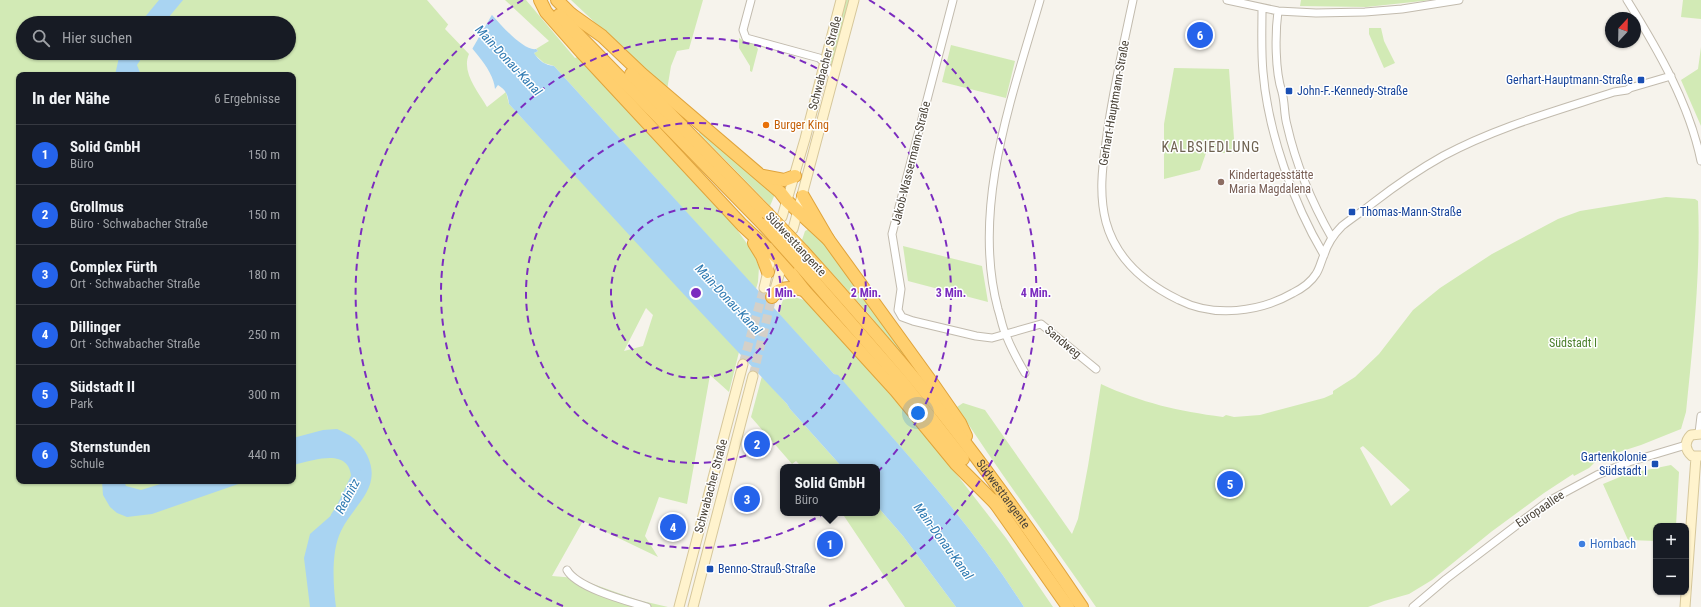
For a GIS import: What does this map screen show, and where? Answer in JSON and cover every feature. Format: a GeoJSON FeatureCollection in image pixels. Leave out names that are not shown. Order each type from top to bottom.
{"type":"FeatureCollection","features":[{"type":"Feature","properties":{"kind":"highway"},"geometry":{"type":"LineString","coordinates":[[540,0],[546,12],[580,50],[742,225],[784,259],[804,290],[896,391],[956,464],[998,506]]}},
{"type":"Feature","properties":{"kind":"highway","name":"Südwesttangente"},"geometry":{"type":"LineString","coordinates":[[544,0],[764,226],[904,384],[998,506],[1068,607]]}},
{"type":"Feature","properties":{"kind":"highway","name":"Südwesttangente"},"geometry":{"type":"LineString","coordinates":[[557,0],[803,251],[914,379],[976,457],[1043,549],[1082,607]]}},
{"type":"Feature","properties":{"kind":"highway"},"geometry":{"type":"LineString","coordinates":[[571,14],[602,36],[642,74],[780,192],[798,212],[828,239]]}},
{"type":"Feature","properties":{"kind":"highway"},"geometry":{"type":"LineString","coordinates":[[760,175],[784,180],[795,176]]}},
{"type":"Feature","properties":{"kind":"highway"},"geometry":{"type":"LineString","coordinates":[[803,196],[828,239],[960,423],[976,457]]}},
{"type":"Feature","properties":{"kind":"highway"},"geometry":{"type":"LineString","coordinates":[[742,225],[762,256],[768,272]]}},
{"type":"Feature","properties":{"kind":"highway"},"geometry":{"type":"LineString","coordinates":[[772,297],[776,292],[785,288],[804,290]]}},
{"type":"Feature","properties":{"kind":"main road","name":"Schwabacher Straße"},"geometry":{"type":"LineString","coordinates":[[782,217],[795,176],[841,0]]}},
{"type":"Feature","properties":{"kind":"main road","name":"Schwabacher Straße"},"geometry":{"type":"LineString","coordinates":[[793,229],[854,0]]}},
{"type":"Feature","properties":{"kind":"main road"},"geometry":{"type":"LineString","coordinates":[[764,288],[773,250]]}},
{"type":"Feature","properties":{"kind":"main road"},"geometry":{"type":"LineString","coordinates":[[772,297],[784,259]]}},
{"type":"Feature","properties":{"kind":"main road","name":"Schwabacher Straße"},"geometry":{"type":"LineString","coordinates":[[679,607],[743,364]]}},
{"type":"Feature","properties":{"kind":"main road","name":"Schwabacher Straße"},"geometry":{"type":"LineString","coordinates":[[693,607],[753,376]]}},
{"type":"Feature","properties":{"kind":"main road"},"geometry":{"type":"LineString","coordinates":[[1685,607],[1699,456],[1689,453],[1686,445],[1688,438],[1691,435],[1700,433]]}},
{"type":"Feature","properties":{"kind":"street"},"geometry":{"type":"LineString","coordinates":[[751,0],[743,30],[746,38],[819,58],[825,63],[833,77]]}},
{"type":"Feature","properties":{"kind":"street","name":"Jakob-Wassermann-Straße"},"geometry":{"type":"LineString","coordinates":[[953,0],[892,234],[901,290],[898,310],[902,317],[913,321],[976,336],[992,338],[1005,334]]}},
{"type":"Feature","properties":{"kind":"street"},"geometry":{"type":"LineString","coordinates":[[1025,373],[1005,334],[996,299],[989,264],[990,213],[1002,137],[1040,0]]}},
{"type":"Feature","properties":{"kind":"street","name":"Gerhart-Hauptmann-Straße"},"geometry":{"type":"LineString","coordinates":[[1133,0],[1109,115],[1102,183],[1102,196],[1106,222],[1118,250],[1140,276],[1158,290],[1185,303],[1207,309],[1241,310],[1257,308],[1294,293],[1316,274],[1332,238],[1342,227],[1402,182],[1444,156],[1489,135],[1534,117],[1671,76]]}},
{"type":"Feature","properties":{"kind":"street"},"geometry":{"type":"LineString","coordinates":[[1227,0],[1278,11],[1316,13],[1365,12],[1402,9],[1460,0]]}},
{"type":"Feature","properties":{"kind":"street"},"geometry":{"type":"LineString","coordinates":[[1627,0],[1671,76],[1690,123],[1701,161]]}},
{"type":"Feature","properties":{"kind":"street"},"geometry":{"type":"LineString","coordinates":[[1262,8],[1263,72],[1267,100],[1278,148],[1294,196],[1324,254]]}},
{"type":"Feature","properties":{"kind":"street"},"geometry":{"type":"LineString","coordinates":[[1278,11],[1276,38],[1279,79],[1287,124],[1293,149],[1309,193],[1319,216],[1332,238]]}},
{"type":"Feature","properties":{"kind":"street","name":"Sandweg"},"geometry":{"type":"LineString","coordinates":[[1005,334],[1041,324],[1096,369]]}},
{"type":"Feature","properties":{"kind":"street"},"geometry":{"type":"LineString","coordinates":[[1700,433],[1701,416]]}},
{"type":"Feature","properties":{"kind":"street","name":"Europaallee"},"geometry":{"type":"LineString","coordinates":[[1413,607],[1547,502],[1597,475],[1629,462],[1686,445]]}},
{"type":"Feature","properties":{"kind":"street"},"geometry":{"type":"LineString","coordinates":[[567,570],[570,576],[605,594],[647,607]]}},
{"type":"Feature","properties":{"kind":"green space"},"geometry":{"type":"Polygon","coordinates":[[[0,0],[465,0],[445,29],[469,54],[467,68],[469,74],[475,88],[487,107],[506,92],[509,104],[739,352],[729,392],[710,375],[687,504],[659,497],[645,536],[658,557],[583,521],[552,576],[576,578],[638,600],[668,607],[0,607],[0,0]],[[646,308],[624,351],[643,346],[653,315],[646,308]]]}},
{"type":"Feature","properties":{"kind":"green space"},"geometry":{"type":"Polygon","coordinates":[[[505,0],[526,0],[575,58],[580,56],[730,220],[753,252],[759,267],[756,289],[554,66],[544,63],[535,55],[534,53],[538,51],[536,49],[549,41],[505,0]]]}},
{"type":"Feature","properties":{"kind":"green space"},"geometry":{"type":"Polygon","coordinates":[[[571,0],[703,0],[689,49],[677,51],[671,66],[667,90],[571,0]]]}},
{"type":"Feature","properties":{"kind":"green space"},"geometry":{"type":"Polygon","coordinates":[[[845,0],[850,0],[832,69],[829,62],[845,0]]]}},
{"type":"Feature","properties":{"kind":"green space"},"geometry":{"type":"Polygon","coordinates":[[[1301,0],[1432,0],[1366,7],[1300,6],[1301,0]]]}},
{"type":"Feature","properties":{"kind":"green space"},"geometry":{"type":"Polygon","coordinates":[[[1683,0],[1701,0],[1701,19],[1681,17],[1683,0]]]}},
{"type":"Feature","properties":{"kind":"green space"},"geometry":{"type":"Polygon","coordinates":[[[1369,28],[1381,28],[1384,41],[1395,63],[1384,68],[1369,34],[1369,28]]]}},
{"type":"Feature","properties":{"kind":"green space"},"geometry":{"type":"Polygon","coordinates":[[[739,38],[754,45],[758,49],[752,72],[750,71],[750,66],[739,48],[739,38]]]}},
{"type":"Feature","properties":{"kind":"green space"},"geometry":{"type":"Polygon","coordinates":[[[951,45],[1015,61],[1006,98],[942,82],[951,45]]]}},
{"type":"Feature","properties":{"kind":"green space"},"geometry":{"type":"Polygon","coordinates":[[[1701,47],[1701,126],[1681,80],[1698,69],[1701,47]]]}},
{"type":"Feature","properties":{"kind":"green space"},"geometry":{"type":"Polygon","coordinates":[[[1174,68],[1229,69],[1235,153],[1206,153],[1200,170],[1164,179],[1164,124],[1174,68]]]}},
{"type":"Feature","properties":{"kind":"green space"},"geometry":{"type":"Polygon","coordinates":[[[700,131],[775,194],[770,206],[699,133],[700,131]]]}},
{"type":"Feature","properties":{"kind":"green space","name":"Südstadt I"},"geometry":{"type":"Polygon","coordinates":[[[1666,197],[1695,199],[1698,201],[1699,227],[1696,306],[1686,412],[1681,429],[1641,445],[1613,454],[1594,463],[1589,468],[1574,476],[1573,474],[1544,493],[1491,532],[1432,580],[1409,594],[1368,607],[1096,607],[957,407],[963,403],[985,410],[1072,534],[1078,519],[1101,384],[1116,391],[1160,405],[1223,417],[1226,415],[1234,417],[1260,415],[1324,398],[1333,394],[1333,391],[1355,377],[1379,354],[1413,310],[1440,288],[1492,254],[1558,219],[1580,211],[1666,197]],[[1363,446],[1360,448],[1391,506],[1410,490],[1363,446]]]}},
{"type":"Feature","properties":{"kind":"green space"},"geometry":{"type":"Polygon","coordinates":[[[809,229],[819,237],[938,400],[868,313],[802,240],[805,231],[809,229]]]}},
{"type":"Feature","properties":{"kind":"green space"},"geometry":{"type":"Polygon","coordinates":[[[903,246],[982,266],[988,302],[908,281],[903,246]]]}},
{"type":"Feature","properties":{"kind":"green space"},"geometry":{"type":"Polygon","coordinates":[[[794,297],[804,300],[812,306],[923,431],[1006,538],[1053,607],[1024,607],[982,546],[936,488],[838,376],[834,374],[778,313],[783,300],[794,297]]]}},
{"type":"Feature","properties":{"kind":"green space"},"geometry":{"type":"Polygon","coordinates":[[[762,376],[839,464],[799,464],[796,461],[792,464],[751,417],[762,376]]]}},
{"type":"Feature","properties":{"kind":"green space"},"geometry":{"type":"Polygon","coordinates":[[[1671,465],[1679,472],[1676,523],[1653,523],[1653,541],[1628,540],[1603,484],[1627,474],[1671,465]]]}},
{"type":"Feature","properties":{"kind":"green space"},"geometry":{"type":"Polygon","coordinates":[[[880,509],[903,536],[956,607],[905,607],[844,516],[880,516],[880,509]]]}},
{"type":"Feature","properties":{"kind":"water"},"geometry":{"type":"Polygon","coordinates":[[[159,0],[183,0],[170,16],[146,16],[159,0]]]}},
{"type":"Feature","properties":{"kind":"water","name":"Main-Donau-Kanal"},"geometry":{"type":"Polygon","coordinates":[[[479,0],[514,38],[530,48],[536,49],[538,51],[534,53],[540,60],[545,64],[554,66],[834,374],[838,375],[911,459],[982,546],[1024,607],[956,607],[903,536],[880,509],[880,464],[839,464],[787,404],[676,286],[509,104],[505,91],[498,85],[495,89],[490,72],[478,55],[451,25],[479,0]]]}},
{"type":"Feature","properties":{"kind":"water"},"geometry":{"type":"Polygon","coordinates":[[[118,60],[140,60],[137,65],[140,72],[116,72],[118,60]]]}},
{"type":"Feature","properties":{"kind":"water"},"geometry":{"type":"Polygon","coordinates":[[[337,429],[351,436],[358,442],[367,455],[371,467],[372,477],[365,495],[347,521],[338,539],[334,558],[334,589],[336,607],[310,607],[304,558],[310,534],[350,499],[352,482],[350,471],[346,463],[339,459],[319,459],[296,464],[296,437],[323,430],[337,429]]]}},
{"type":"Feature","properties":{"kind":"water"},"geometry":{"type":"Polygon","coordinates":[[[102,484],[125,484],[126,486],[141,490],[160,484],[238,484],[152,514],[127,517],[117,513],[110,507],[103,495],[102,484]]]}},
{"type":"Feature","properties":{"kind":"pier"},"geometry":{"type":"Polygon","coordinates":[[[427,0],[481,0],[493,13],[471,51],[427,0]]]}},
{"type":"Feature","properties":{"kind":"waterway","name":"Rednitz"},"geometry":{"type":"LineString","coordinates":[[337,517],[342,510],[358,476]]}},
{"type":"Feature","properties":{"kind":"tunnel"},"geometry":{"type":"LineString","coordinates":[[743,364],[764,288]]}},
{"type":"Feature","properties":{"kind":"tunnel"},"geometry":{"type":"LineString","coordinates":[[753,376],[772,297]]}},
{"type":"Feature","properties":{"kind":"place","name":"Sternstunden"},"geometry":{"type":"Point","coordinates":[1200,35]}},
{"type":"Feature","properties":{"kind":"place","name":"Gerhart-Hauptmann-Straße"},"geometry":{"type":"Point","coordinates":[1641,80]}},
{"type":"Feature","properties":{"kind":"place","name":"John-F.-Kennedy-Straße"},"geometry":{"type":"Point","coordinates":[1289,91]}},
{"type":"Feature","properties":{"kind":"place","name":"Burger King"},"geometry":{"type":"Point","coordinates":[766,125]}},
{"type":"Feature","properties":{"kind":"place","name":"Kindertagesstätte Maria Magdalena"},"geometry":{"type":"Point","coordinates":[1221,182]}},
{"type":"Feature","properties":{"kind":"place","name":"Thomas-Mann-Straße"},"geometry":{"type":"Point","coordinates":[1352,212]}},
{"type":"Feature","properties":{"kind":"place","name":"Grollmus"},"geometry":{"type":"Point","coordinates":[757,444]}},
{"type":"Feature","properties":{"kind":"place","name":"Gartenkolonie Südstadt I"},"geometry":{"type":"Point","coordinates":[1655,464]}},
{"type":"Feature","properties":{"kind":"place","name":"Südstadt II"},"geometry":{"type":"Point","coordinates":[1230,484]}},
{"type":"Feature","properties":{"kind":"place","name":"Complex Fürth"},"geometry":{"type":"Point","coordinates":[747,499]}},
{"type":"Feature","properties":{"kind":"place","name":"Dillinger"},"geometry":{"type":"Point","coordinates":[673,527]}},
{"type":"Feature","properties":{"kind":"place","name":"Solid GmbH"},"geometry":{"type":"Point","coordinates":[830,544]}},
{"type":"Feature","properties":{"kind":"place","name":"Hornbach"},"geometry":{"type":"Point","coordinates":[1582,544]}},
{"type":"Feature","properties":{"kind":"place","name":"Benno-Strauß-Straße"},"geometry":{"type":"Point","coordinates":[710,569]}},
{"type":"Feature","properties":{"kind":"district","name":"KALBSIEDLUNG"},"geometry":{"type":"Point","coordinates":[1211,147]}}]}
